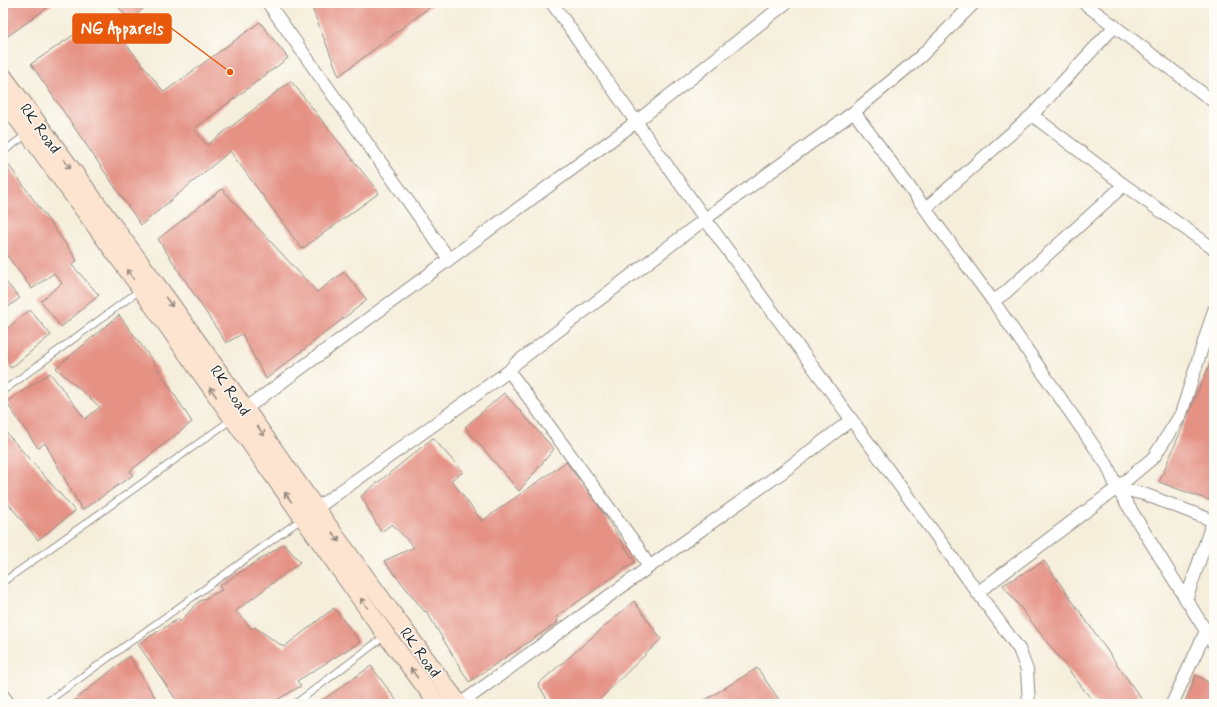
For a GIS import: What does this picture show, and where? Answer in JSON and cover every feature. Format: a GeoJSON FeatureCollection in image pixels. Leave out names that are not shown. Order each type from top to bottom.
{"type":"FeatureCollection","features":[{"type":"Feature","properties":{"kind":"street"},"geometry":{"type":"LineString","coordinates":[[268,3],[449,259]]}},
{"type":"Feature","properties":{"kind":"street"},"geometry":{"type":"LineString","coordinates":[[552,3],[705,219],[1019,649],[1027,670],[1029,704]]}},
{"type":"Feature","properties":{"kind":"street"},"geometry":{"type":"LineString","coordinates":[[238,414],[636,122],[786,3]]}},
{"type":"Feature","properties":{"kind":"street"},"geometry":{"type":"LineString","coordinates":[[310,513],[509,371],[516,363],[705,219],[854,112],[920,57],[974,3]]}},
{"type":"Feature","properties":{"kind":"street"},"geometry":{"type":"LineString","coordinates":[[1084,3],[1214,102]]}},
{"type":"Feature","properties":{"kind":"street"},"geometry":{"type":"LineString","coordinates":[[926,208],[1032,115],[1115,26]]}},
{"type":"Feature","properties":{"kind":"street","name":"RK Road"},"geometry":{"type":"LineString","coordinates":[[3,76],[34,129],[393,629],[438,704]]}},
{"type":"Feature","properties":{"kind":"street","name":"RK Road"},"geometry":{"type":"LineString","coordinates":[[3,99],[34,129]]}},
{"type":"Feature","properties":{"kind":"street"},"geometry":{"type":"LineString","coordinates":[[854,112],[993,301],[1107,465],[1117,488],[1214,644]]}},
{"type":"Feature","properties":{"kind":"street"},"geometry":{"type":"LineString","coordinates":[[1032,115],[1124,185],[1214,249]]}},
{"type":"Feature","properties":{"kind":"street"},"geometry":{"type":"LineString","coordinates":[[993,301],[1005,293],[1124,185]]}},
{"type":"Feature","properties":{"kind":"street"},"geometry":{"type":"LineString","coordinates":[[978,593],[1117,488],[1154,457],[1181,414],[1212,323],[1214,310]]}},
{"type":"Feature","properties":{"kind":"street"},"geometry":{"type":"LineString","coordinates":[[509,371],[637,546],[649,567]]}},
{"type":"Feature","properties":{"kind":"street"},"geometry":{"type":"LineString","coordinates":[[460,704],[784,471],[851,420]]}},
{"type":"Feature","properties":{"kind":"street"},"geometry":{"type":"LineString","coordinates":[[1117,488],[1144,494],[1213,521],[1186,600]]}},
{"type":"Feature","properties":{"kind":"street","name":"RK Road"},"geometry":{"type":"LineString","coordinates":[[393,629],[460,704]]}},
{"type":"Feature","properties":{"kind":"street"},"geometry":{"type":"LineString","coordinates":[[1172,704],[1206,631]]}},
{"type":"Feature","properties":{"kind":"lane"},"geometry":{"type":"LineString","coordinates":[[3,152],[34,129]]}},
{"type":"Feature","properties":{"kind":"lane"},"geometry":{"type":"LineString","coordinates":[[3,391],[147,285]]}},
{"type":"Feature","properties":{"kind":"lane"},"geometry":{"type":"LineString","coordinates":[[3,582],[238,414]]}},
{"type":"Feature","properties":{"kind":"lane"},"geometry":{"type":"LineString","coordinates":[[44,704],[310,513]]}},
{"type":"Feature","properties":{"kind":"lane"},"geometry":{"type":"LineString","coordinates":[[295,704],[393,629]]}},
{"type":"Feature","properties":{"kind":"lane"},"geometry":{"type":"LineString","coordinates":[[3,690],[13,704]]}},
{"type":"Feature","properties":{"kind":"building"},"geometry":{"type":"Polygon","coordinates":[[[3,3],[54,3],[8,36],[3,27],[3,3]]]}},
{"type":"Feature","properties":{"kind":"building"},"geometry":{"type":"Polygon","coordinates":[[[115,3],[149,3],[130,21],[115,3]]]}},
{"type":"Feature","properties":{"kind":"building"},"geometry":{"type":"Polygon","coordinates":[[[310,3],[435,3],[339,76],[310,3]]]}},
{"type":"Feature","properties":{"kind":"building"},"geometry":{"type":"Polygon","coordinates":[[[103,15],[164,92],[260,22],[288,58],[194,129],[207,145],[291,81],[379,193],[302,249],[230,151],[141,225],[31,64],[103,15]]]}},
{"type":"Feature","properties":{"kind":"building"},"geometry":{"type":"Polygon","coordinates":[[[3,157],[77,260],[72,265],[99,295],[61,327],[41,301],[62,283],[54,273],[32,289],[3,250],[3,157]]]}},
{"type":"Feature","properties":{"kind":"building"},"geometry":{"type":"Polygon","coordinates":[[[222,189],[317,292],[344,272],[367,300],[266,379],[242,334],[226,343],[158,239],[222,189]]]}},
{"type":"Feature","properties":{"kind":"building"},"geometry":{"type":"Polygon","coordinates":[[[3,279],[20,298],[3,311],[3,279]]]}},
{"type":"Feature","properties":{"kind":"building"},"geometry":{"type":"Polygon","coordinates":[[[30,310],[51,335],[11,368],[3,360],[3,332],[30,310]]]}},
{"type":"Feature","properties":{"kind":"building"},"geometry":{"type":"Polygon","coordinates":[[[119,315],[150,357],[192,422],[130,471],[133,475],[82,510],[45,443],[38,448],[6,402],[50,373],[85,419],[100,407],[56,368],[119,315]]]}},
{"type":"Feature","properties":{"kind":"building"},"geometry":{"type":"Polygon","coordinates":[[[1214,354],[1214,502],[1159,482],[1214,354]]]}},
{"type":"Feature","properties":{"kind":"building"},"geometry":{"type":"Polygon","coordinates":[[[504,393],[554,449],[519,491],[465,427],[504,393]]]}},
{"type":"Feature","properties":{"kind":"building"},"geometry":{"type":"Polygon","coordinates":[[[3,429],[75,511],[38,540],[3,497],[3,429]]]}},
{"type":"Feature","properties":{"kind":"building"},"geometry":{"type":"Polygon","coordinates":[[[433,438],[463,472],[451,480],[482,521],[566,462],[596,502],[635,562],[556,617],[558,622],[469,682],[426,611],[425,612],[384,561],[414,547],[392,524],[381,532],[361,496],[433,438]]]}},
{"type":"Feature","properties":{"kind":"building"},"geometry":{"type":"Polygon","coordinates":[[[284,544],[300,562],[236,611],[252,629],[254,627],[284,647],[334,608],[360,642],[297,681],[301,686],[270,704],[179,704],[138,644],[178,619],[180,622],[198,602],[222,590],[219,586],[284,544]]]}},
{"type":"Feature","properties":{"kind":"building"},"geometry":{"type":"Polygon","coordinates":[[[1044,561],[1145,704],[1095,704],[1003,585],[1044,561]]]}},
{"type":"Feature","properties":{"kind":"building"},"geometry":{"type":"Polygon","coordinates":[[[634,601],[661,639],[595,704],[550,704],[538,684],[634,601]]]}},
{"type":"Feature","properties":{"kind":"building"},"geometry":{"type":"Polygon","coordinates":[[[129,656],[159,704],[70,704],[129,656]]]}},
{"type":"Feature","properties":{"kind":"building"},"geometry":{"type":"Polygon","coordinates":[[[371,666],[399,704],[317,704],[371,666]]]}},
{"type":"Feature","properties":{"kind":"building"},"geometry":{"type":"Polygon","coordinates":[[[757,668],[782,704],[699,704],[757,668]]]}},
{"type":"Feature","properties":{"kind":"building"},"geometry":{"type":"Polygon","coordinates":[[[1196,675],[1214,686],[1214,701],[1212,704],[1184,704],[1196,675]]]}},
{"type":"Feature","properties":{"kind":"place","name":"NG Apparels"},"geometry":{"type":"Point","coordinates":[230,72]}}]}
